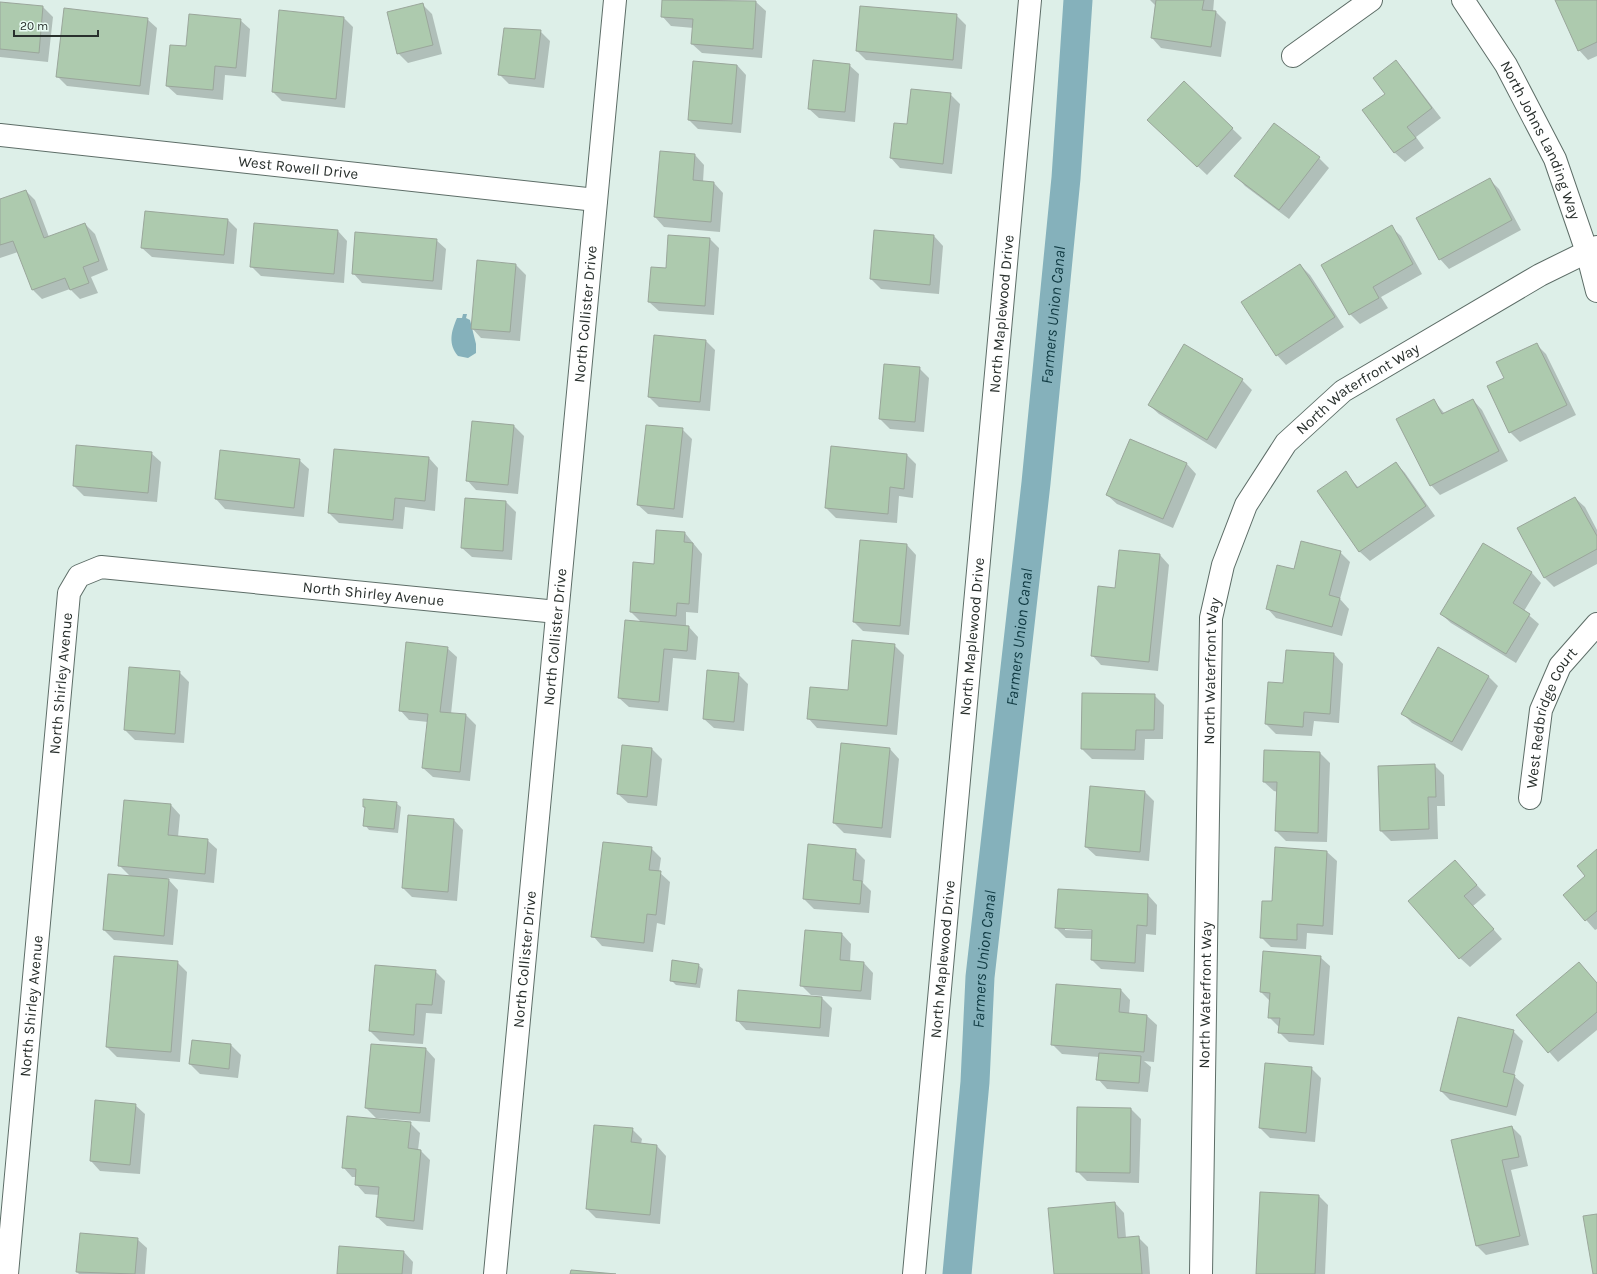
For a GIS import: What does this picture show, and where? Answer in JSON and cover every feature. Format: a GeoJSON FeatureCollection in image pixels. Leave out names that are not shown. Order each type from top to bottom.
{"type":"FeatureCollection","features":[{"type":"Feature","properties":{"kind":"street","name":"North Collister Drive"},"geometry":{"type":"LineString","coordinates":[[495,1274],[614,0]]}},
{"type":"Feature","properties":{"kind":"street","name":"North Maplewood Drive"},"geometry":{"type":"LineString","coordinates":[[914,1274],[1030,0]]}},
{"type":"Feature","properties":{"kind":"street"},"geometry":{"type":"LineString","coordinates":[[1293,56],[1371,0]]}},
{"type":"Feature","properties":{"kind":"street","name":"North Johns Landing Way"},"geometry":{"type":"LineString","coordinates":[[1463,0],[1506,65],[1555,160],[1592,249],[1597,291]]}},
{"type":"Feature","properties":{"kind":"street","name":"West Rowell Drive"},"geometry":{"type":"LineString","coordinates":[[0,135],[596,200]]}},
{"type":"Feature","properties":{"kind":"street","name":"North Waterfront Way"},"geometry":{"type":"LineString","coordinates":[[1201,1274],[1211,618],[1223,565],[1246,505],[1286,443],[1343,392],[1540,275],[1592,249]]}},
{"type":"Feature","properties":{"kind":"street","name":"North Shirley Avenue"},"geometry":{"type":"LineString","coordinates":[[7,1274],[69,593],[79,576],[101,567],[557,612]]}},
{"type":"Feature","properties":{"kind":"street","name":"West Redbridge Court"},"geometry":{"type":"LineString","coordinates":[[1530,798],[1541,710],[1560,666],[1597,624]]}},
{"type":"Feature","properties":{"kind":"water"},"geometry":{"type":"Polygon","coordinates":[[[463,314],[467,314],[466,318],[470,320],[476,344],[476,353],[468,358],[458,356],[452,342],[452,333],[455,323],[457,318],[462,318],[463,314]]]}},
{"type":"Feature","properties":{"kind":"building"},"geometry":{"type":"Polygon","coordinates":[[[662,0],[756,1],[753,49],[691,44],[693,19],[661,17],[662,0]]]}},
{"type":"Feature","properties":{"kind":"building"},"geometry":{"type":"Polygon","coordinates":[[[1156,0],[1204,0],[1202,10],[1216,11],[1211,47],[1151,38],[1156,0]]]}},
{"type":"Feature","properties":{"kind":"building"},"geometry":{"type":"Polygon","coordinates":[[[1555,0],[1597,0],[1597,42],[1578,51],[1555,0]]]}},
{"type":"Feature","properties":{"kind":"building"},"geometry":{"type":"Polygon","coordinates":[[[0,2],[43,6],[39,53],[0,49],[0,2]]]}},
{"type":"Feature","properties":{"kind":"building"},"geometry":{"type":"Polygon","coordinates":[[[423,3],[433,45],[397,54],[387,12],[423,3]]]}},
{"type":"Feature","properties":{"kind":"building"},"geometry":{"type":"Polygon","coordinates":[[[860,6],[957,14],[953,60],[856,51],[860,6]]]}},
{"type":"Feature","properties":{"kind":"building"},"geometry":{"type":"Polygon","coordinates":[[[64,8],[148,18],[140,86],[56,77],[64,8]]]}},
{"type":"Feature","properties":{"kind":"building"},"geometry":{"type":"Polygon","coordinates":[[[279,10],[344,17],[336,99],[272,92],[279,10]]]}},
{"type":"Feature","properties":{"kind":"building"},"geometry":{"type":"Polygon","coordinates":[[[189,14],[241,19],[236,68],[215,66],[213,90],[166,86],[170,45],[186,46],[189,14]]]}},
{"type":"Feature","properties":{"kind":"building"},"geometry":{"type":"Polygon","coordinates":[[[504,28],[541,30],[535,79],[498,75],[504,28]]]}},
{"type":"Feature","properties":{"kind":"building"},"geometry":{"type":"Polygon","coordinates":[[[813,60],[850,64],[845,112],[808,109],[813,60]]]}},
{"type":"Feature","properties":{"kind":"building"},"geometry":{"type":"Polygon","coordinates":[[[1396,60],[1432,108],[1407,127],[1416,138],[1394,153],[1362,110],[1385,94],[1373,78],[1396,60]]]}},
{"type":"Feature","properties":{"kind":"building"},"geometry":{"type":"Polygon","coordinates":[[[693,61],[737,65],[732,124],[688,120],[693,61]]]}},
{"type":"Feature","properties":{"kind":"building"},"geometry":{"type":"Polygon","coordinates":[[[1184,81],[1233,128],[1197,167],[1147,120],[1184,81]]]}},
{"type":"Feature","properties":{"kind":"building"},"geometry":{"type":"Polygon","coordinates":[[[911,89],[951,93],[943,164],[890,158],[894,123],[907,124],[911,89]]]}},
{"type":"Feature","properties":{"kind":"building"},"geometry":{"type":"Polygon","coordinates":[[[1274,123],[1320,157],[1279,210],[1234,176],[1274,123]]]}},
{"type":"Feature","properties":{"kind":"building"},"geometry":{"type":"Polygon","coordinates":[[[660,151],[695,154],[693,180],[714,182],[711,222],[654,217],[660,151]]]}},
{"type":"Feature","properties":{"kind":"building"},"geometry":{"type":"Polygon","coordinates":[[[1490,178],[1512,220],[1439,260],[1416,218],[1490,178]]]}},
{"type":"Feature","properties":{"kind":"building"},"geometry":{"type":"Polygon","coordinates":[[[26,190],[44,238],[85,223],[99,261],[83,267],[89,283],[70,290],[65,278],[32,290],[13,241],[0,245],[0,199],[26,190]]]}},
{"type":"Feature","properties":{"kind":"building"},"geometry":{"type":"Polygon","coordinates":[[[145,211],[228,219],[224,255],[141,248],[145,211]]]}},
{"type":"Feature","properties":{"kind":"building"},"geometry":{"type":"Polygon","coordinates":[[[254,223],[338,230],[334,274],[250,267],[254,223]]]}},
{"type":"Feature","properties":{"kind":"building"},"geometry":{"type":"Polygon","coordinates":[[[1392,225],[1413,264],[1373,287],[1379,298],[1349,315],[1321,265],[1392,225]]]}},
{"type":"Feature","properties":{"kind":"building"},"geometry":{"type":"Polygon","coordinates":[[[874,230],[934,235],[930,285],[870,279],[874,230]]]}},
{"type":"Feature","properties":{"kind":"building"},"geometry":{"type":"Polygon","coordinates":[[[355,232],[437,239],[433,281],[352,274],[355,232]]]}},
{"type":"Feature","properties":{"kind":"building"},"geometry":{"type":"Polygon","coordinates":[[[668,235],[710,238],[705,306],[648,302],[651,267],[666,268],[668,235]]]}},
{"type":"Feature","properties":{"kind":"building"},"geometry":{"type":"Polygon","coordinates":[[[477,260],[516,264],[510,332],[471,329],[477,260]]]}},
{"type":"Feature","properties":{"kind":"building"},"geometry":{"type":"Polygon","coordinates":[[[1300,264],[1335,317],[1276,356],[1241,302],[1300,264]]]}},
{"type":"Feature","properties":{"kind":"building"},"geometry":{"type":"Polygon","coordinates":[[[654,335],[706,340],[700,402],[648,397],[654,335]]]}},
{"type":"Feature","properties":{"kind":"building"},"geometry":{"type":"Polygon","coordinates":[[[1537,343],[1567,405],[1509,433],[1487,386],[1504,378],[1496,362],[1537,343]]]}},
{"type":"Feature","properties":{"kind":"building"},"geometry":{"type":"Polygon","coordinates":[[[1184,344],[1243,379],[1207,440],[1148,405],[1184,344]]]}},
{"type":"Feature","properties":{"kind":"building"},"geometry":{"type":"Polygon","coordinates":[[[884,364],[920,367],[915,422],[879,419],[884,364]]]}},
{"type":"Feature","properties":{"kind":"building"},"geometry":{"type":"Polygon","coordinates":[[[1434,399],[1442,414],[1473,399],[1499,451],[1430,486],[1396,419],[1434,399]]]}},
{"type":"Feature","properties":{"kind":"building"},"geometry":{"type":"Polygon","coordinates":[[[472,421],[514,425],[508,485],[466,481],[472,421]]]}},
{"type":"Feature","properties":{"kind":"building"},"geometry":{"type":"Polygon","coordinates":[[[646,425],[683,428],[674,509],[637,505],[646,425]]]}},
{"type":"Feature","properties":{"kind":"building"},"geometry":{"type":"Polygon","coordinates":[[[1130,439],[1187,463],[1163,519],[1106,495],[1130,439]]]}},
{"type":"Feature","properties":{"kind":"building"},"geometry":{"type":"Polygon","coordinates":[[[76,445],[152,452],[148,493],[73,486],[76,445]]]}},
{"type":"Feature","properties":{"kind":"building"},"geometry":{"type":"Polygon","coordinates":[[[831,446],[907,454],[904,489],[890,487],[888,514],[825,508],[831,446]]]}},
{"type":"Feature","properties":{"kind":"building"},"geometry":{"type":"Polygon","coordinates":[[[334,449],[429,457],[425,501],[395,498],[393,520],[328,513],[334,449]]]}},
{"type":"Feature","properties":{"kind":"building"},"geometry":{"type":"Polygon","coordinates":[[[220,450],[300,459],[294,508],[215,499],[220,450]]]}},
{"type":"Feature","properties":{"kind":"building"},"geometry":{"type":"Polygon","coordinates":[[[1396,462],[1426,506],[1359,552],[1317,491],[1346,471],[1357,488],[1396,462]]]}},
{"type":"Feature","properties":{"kind":"building"},"geometry":{"type":"Polygon","coordinates":[[[1575,497],[1597,536],[1597,549],[1544,578],[1517,528],[1575,497]]]}},
{"type":"Feature","properties":{"kind":"building"},"geometry":{"type":"Polygon","coordinates":[[[465,498],[506,501],[503,551],[461,548],[465,498]]]}},
{"type":"Feature","properties":{"kind":"building"},"geometry":{"type":"Polygon","coordinates":[[[656,530],[685,532],[684,542],[693,543],[689,604],[677,603],[676,616],[630,612],[633,562],[654,564],[656,530]]]}},
{"type":"Feature","properties":{"kind":"building"},"geometry":{"type":"Polygon","coordinates":[[[860,540],[907,544],[900,626],[853,622],[860,540]]]}},
{"type":"Feature","properties":{"kind":"building"},"geometry":{"type":"Polygon","coordinates":[[[1301,541],[1341,551],[1329,595],[1340,598],[1332,627],[1266,609],[1277,565],[1294,569],[1301,541]]]}},
{"type":"Feature","properties":{"kind":"building"},"geometry":{"type":"Polygon","coordinates":[[[1483,543],[1532,572],[1513,603],[1530,614],[1506,654],[1440,614],[1483,543]]]}},
{"type":"Feature","properties":{"kind":"building"},"geometry":{"type":"Polygon","coordinates":[[[1119,550],[1160,554],[1149,662],[1091,656],[1098,586],[1115,588],[1119,550]]]}},
{"type":"Feature","properties":{"kind":"building"},"geometry":{"type":"Polygon","coordinates":[[[625,620],[689,626],[687,651],[664,649],[659,702],[618,698],[625,620]]]}},
{"type":"Feature","properties":{"kind":"building"},"geometry":{"type":"Polygon","coordinates":[[[852,640],[895,644],[887,726],[807,719],[810,687],[848,690],[852,640]]]}},
{"type":"Feature","properties":{"kind":"building"},"geometry":{"type":"Polygon","coordinates":[[[406,642],[448,647],[440,712],[466,714],[460,772],[422,768],[428,714],[399,711],[406,642]]]}},
{"type":"Feature","properties":{"kind":"building"},"geometry":{"type":"Polygon","coordinates":[[[1438,647],[1489,676],[1452,742],[1401,714],[1438,647]]]}},
{"type":"Feature","properties":{"kind":"building"},"geometry":{"type":"Polygon","coordinates":[[[1286,650],[1334,653],[1330,714],[1304,712],[1303,727],[1265,724],[1268,682],[1283,683],[1286,650]]]}},
{"type":"Feature","properties":{"kind":"building"},"geometry":{"type":"Polygon","coordinates":[[[129,667],[180,671],[175,734],[124,730],[129,667]]]}},
{"type":"Feature","properties":{"kind":"building"},"geometry":{"type":"Polygon","coordinates":[[[707,670],[739,673],[734,722],[703,719],[707,670]]]}},
{"type":"Feature","properties":{"kind":"building"},"geometry":{"type":"Polygon","coordinates":[[[1082,693],[1155,694],[1154,730],[1136,730],[1135,750],[1081,749],[1082,693]]]}},
{"type":"Feature","properties":{"kind":"building"},"geometry":{"type":"Polygon","coordinates":[[[841,743],[890,748],[882,828],[833,823],[841,743]]]}},
{"type":"Feature","properties":{"kind":"building"},"geometry":{"type":"Polygon","coordinates":[[[622,745],[652,748],[647,797],[617,794],[622,745]]]}},
{"type":"Feature","properties":{"kind":"building"},"geometry":{"type":"Polygon","coordinates":[[[1264,750],[1320,752],[1318,833],[1275,831],[1277,782],[1263,782],[1264,750]]]}},
{"type":"Feature","properties":{"kind":"building"},"geometry":{"type":"Polygon","coordinates":[[[1435,764],[1436,797],[1428,797],[1429,829],[1380,831],[1378,766],[1435,764]]]}},
{"type":"Feature","properties":{"kind":"building"},"geometry":{"type":"Polygon","coordinates":[[[1090,786],[1145,791],[1140,852],[1085,847],[1090,786]]]}},
{"type":"Feature","properties":{"kind":"building"},"geometry":{"type":"Polygon","coordinates":[[[363,799],[397,802],[394,829],[363,826],[365,807],[363,807],[363,799]]]}},
{"type":"Feature","properties":{"kind":"building"},"geometry":{"type":"Polygon","coordinates":[[[124,800],[171,804],[168,835],[208,839],[205,874],[118,866],[124,800]]]}},
{"type":"Feature","properties":{"kind":"building"},"geometry":{"type":"Polygon","coordinates":[[[408,815],[454,819],[448,892],[402,888],[408,815]]]}},
{"type":"Feature","properties":{"kind":"building"},"geometry":{"type":"Polygon","coordinates":[[[603,842],[652,847],[649,870],[661,871],[656,915],[647,914],[644,943],[591,937],[603,842]]]}},
{"type":"Feature","properties":{"kind":"building"},"geometry":{"type":"Polygon","coordinates":[[[808,844],[856,849],[853,880],[862,881],[860,904],[803,899],[808,844]]]}},
{"type":"Feature","properties":{"kind":"building"},"geometry":{"type":"Polygon","coordinates":[[[1275,847],[1327,851],[1323,926],[1297,924],[1297,940],[1260,938],[1262,901],[1272,901],[1275,847]]]}},
{"type":"Feature","properties":{"kind":"building"},"geometry":{"type":"Polygon","coordinates":[[[1597,849],[1597,911],[1585,921],[1563,895],[1585,876],[1577,866],[1597,849]]]}},
{"type":"Feature","properties":{"kind":"building"},"geometry":{"type":"Polygon","coordinates":[[[1455,860],[1477,885],[1464,896],[1494,929],[1459,959],[1408,901],[1455,860]]]}},
{"type":"Feature","properties":{"kind":"building"},"geometry":{"type":"Polygon","coordinates":[[[108,874],[169,879],[164,936],[103,930],[108,874]]]}},
{"type":"Feature","properties":{"kind":"building"},"geometry":{"type":"Polygon","coordinates":[[[1058,889],[1148,894],[1147,926],[1137,925],[1135,963],[1091,960],[1092,930],[1055,928],[1058,889]]]}},
{"type":"Feature","properties":{"kind":"building"},"geometry":{"type":"Polygon","coordinates":[[[805,930],[842,933],[840,960],[864,962],[861,991],[800,986],[805,930]]]}},
{"type":"Feature","properties":{"kind":"building"},"geometry":{"type":"Polygon","coordinates":[[[1263,951],[1321,956],[1314,1035],[1278,1033],[1280,1018],[1268,1018],[1270,993],[1260,992],[1263,951]]]}},
{"type":"Feature","properties":{"kind":"building"},"geometry":{"type":"Polygon","coordinates":[[[114,956],[178,961],[171,1052],[106,1047],[114,956]]]}},
{"type":"Feature","properties":{"kind":"building"},"geometry":{"type":"Polygon","coordinates":[[[672,960],[699,964],[696,984],[670,981],[672,960]]]}},
{"type":"Feature","properties":{"kind":"building"},"geometry":{"type":"Polygon","coordinates":[[[1579,962],[1597,983],[1597,1012],[1548,1053],[1516,1015],[1579,962]]]}},
{"type":"Feature","properties":{"kind":"building"},"geometry":{"type":"Polygon","coordinates":[[[375,965],[436,970],[432,1005],[416,1004],[414,1035],[369,1031],[375,965]]]}},
{"type":"Feature","properties":{"kind":"building"},"geometry":{"type":"Polygon","coordinates":[[[1056,984],[1121,989],[1119,1012],[1147,1015],[1144,1052],[1051,1045],[1056,984]]]}},
{"type":"Feature","properties":{"kind":"building"},"geometry":{"type":"Polygon","coordinates":[[[738,990],[822,997],[820,1028],[736,1021],[738,990]]]}},
{"type":"Feature","properties":{"kind":"building"},"geometry":{"type":"Polygon","coordinates":[[[1458,1017],[1514,1030],[1503,1072],[1515,1075],[1507,1107],[1440,1091],[1458,1017]]]}},
{"type":"Feature","properties":{"kind":"building"},"geometry":{"type":"Polygon","coordinates":[[[192,1040],[231,1044],[229,1069],[189,1064],[192,1040]]]}},
{"type":"Feature","properties":{"kind":"building"},"geometry":{"type":"Polygon","coordinates":[[[371,1044],[426,1048],[420,1113],[365,1108],[371,1044]]]}},
{"type":"Feature","properties":{"kind":"building"},"geometry":{"type":"Polygon","coordinates":[[[1099,1053],[1141,1056],[1139,1083],[1096,1080],[1099,1053]]]}},
{"type":"Feature","properties":{"kind":"building"},"geometry":{"type":"Polygon","coordinates":[[[1265,1063],[1312,1067],[1306,1133],[1259,1128],[1265,1063]]]}},
{"type":"Feature","properties":{"kind":"building"},"geometry":{"type":"Polygon","coordinates":[[[95,1100],[136,1104],[130,1165],[90,1161],[95,1100]]]}},
{"type":"Feature","properties":{"kind":"building"},"geometry":{"type":"Polygon","coordinates":[[[1077,1107],[1131,1108],[1130,1173],[1076,1172],[1077,1107]]]}},
{"type":"Feature","properties":{"kind":"building"},"geometry":{"type":"Polygon","coordinates":[[[347,1116],[411,1122],[408,1148],[421,1150],[414,1221],[376,1217],[379,1187],[355,1185],[356,1169],[342,1168],[347,1116]]]}},
{"type":"Feature","properties":{"kind":"building"},"geometry":{"type":"Polygon","coordinates":[[[594,1125],[633,1128],[631,1142],[657,1145],[650,1215],[586,1209],[594,1125]]]}},
{"type":"Feature","properties":{"kind":"building"},"geometry":{"type":"Polygon","coordinates":[[[1512,1126],[1519,1157],[1502,1160],[1520,1236],[1476,1246],[1451,1140],[1512,1126]]]}},
{"type":"Feature","properties":{"kind":"building"},"geometry":{"type":"Polygon","coordinates":[[[1260,1192],[1319,1195],[1315,1274],[1256,1274],[1260,1192]]]}},
{"type":"Feature","properties":{"kind":"building"},"geometry":{"type":"Polygon","coordinates":[[[1115,1202],[1118,1238],[1139,1236],[1142,1274],[1054,1274],[1048,1208],[1115,1202]]]}},
{"type":"Feature","properties":{"kind":"building"},"geometry":{"type":"Polygon","coordinates":[[[1597,1214],[1597,1274],[1593,1274],[1583,1216],[1597,1214]]]}},
{"type":"Feature","properties":{"kind":"building"},"geometry":{"type":"Polygon","coordinates":[[[80,1233],[138,1238],[135,1274],[76,1272],[80,1233]]]}},
{"type":"Feature","properties":{"kind":"building"},"geometry":{"type":"Polygon","coordinates":[[[339,1246],[404,1251],[402,1274],[337,1274],[339,1246]]]}},
{"type":"Feature","properties":{"kind":"building"},"geometry":{"type":"Polygon","coordinates":[[[571,1270],[616,1274],[570,1274],[571,1270]]]}},
{"type":"Feature","properties":{"kind":"waterway","name":"Farmers Union Canal"},"geometry":{"type":"LineString","coordinates":[[957,1274],[975,1082],[980,977],[1036,483],[1066,178],[1078,0]]}}]}
